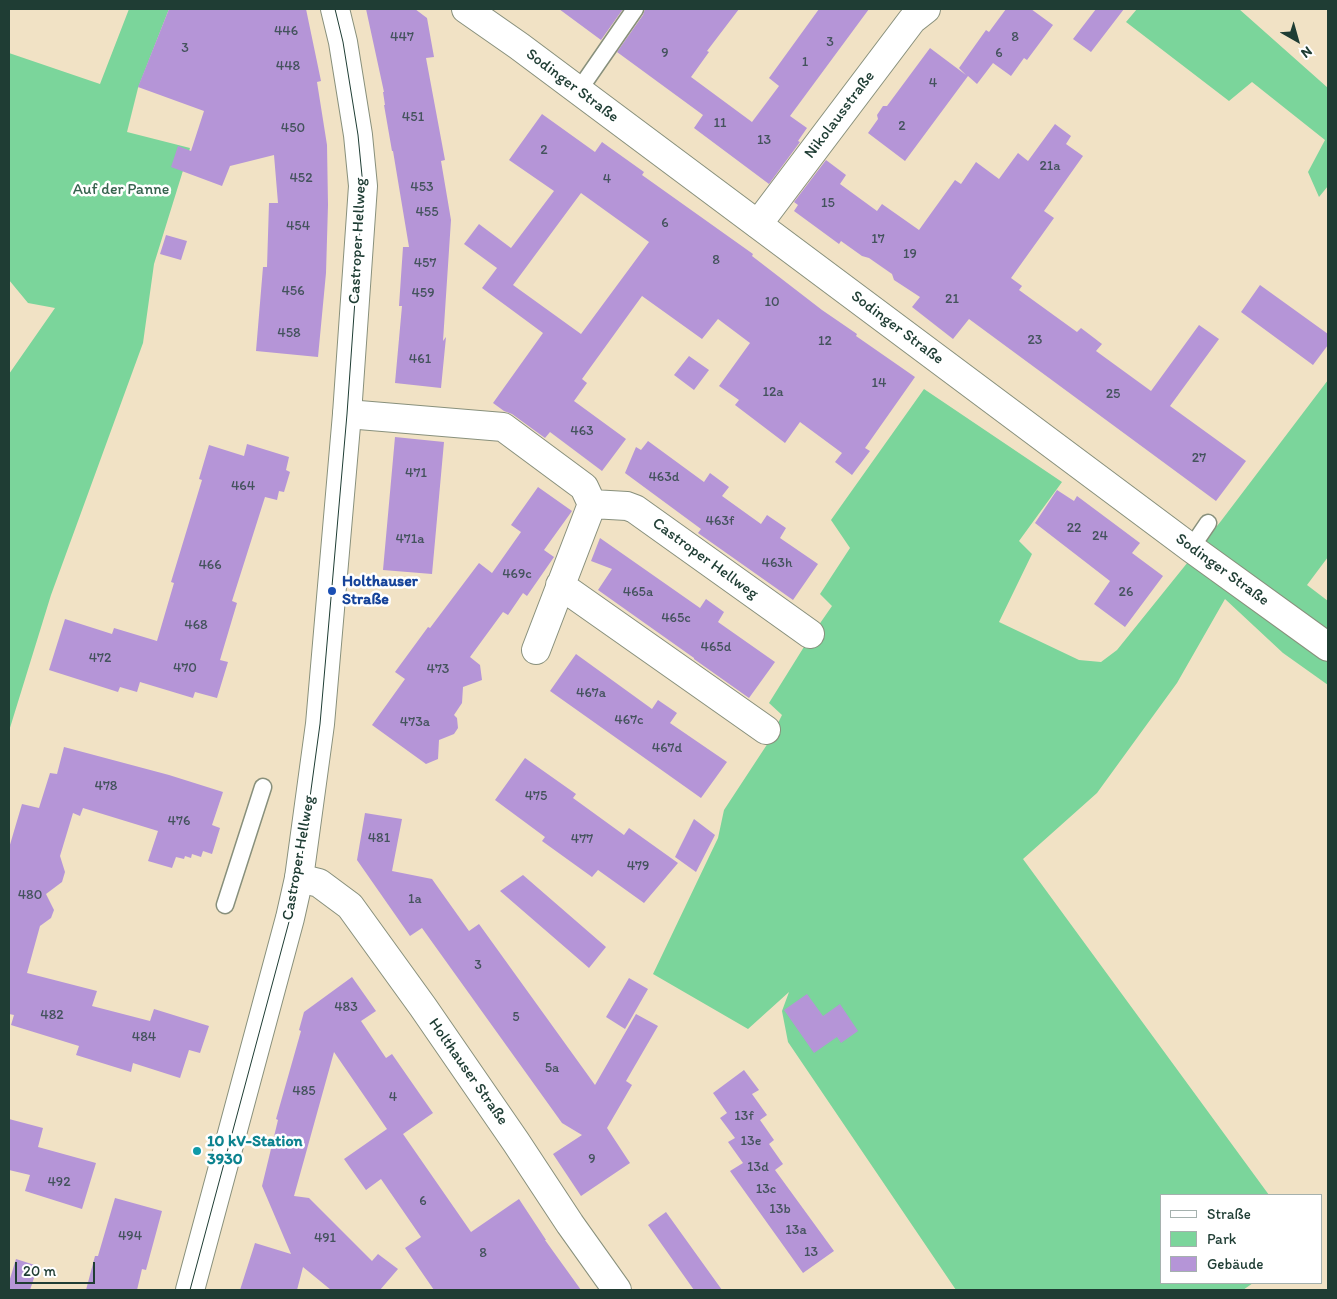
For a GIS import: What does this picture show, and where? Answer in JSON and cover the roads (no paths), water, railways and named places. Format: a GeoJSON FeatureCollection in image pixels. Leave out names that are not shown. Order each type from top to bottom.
{"type":"FeatureCollection","features":[{"type":"Feature","properties":{"kind":"street","name":"Castroper Hellweg"},"geometry":{"type":"LineString","coordinates":[[190,1290],[290,918],[298,878],[320,724],[347,414],[363,186],[358,136],[343,42],[335,9]]}},
{"type":"Feature","properties":{"kind":"street","name":"Sodinger Straße"},"geometry":{"type":"LineString","coordinates":[[466,9],[578,90],[1191,548],[1328,647]]}},
{"type":"Feature","properties":{"kind":"street","name":"Nikolausstraße"},"geometry":{"type":"LineString","coordinates":[[758,224],[912,20],[926,9]]}},
{"type":"Feature","properties":{"kind":"street"},"geometry":{"type":"LineString","coordinates":[[347,414],[502,427],[584,487],[592,504],[536,650]]}},
{"type":"Feature","properties":{"kind":"street","name":"Castroper Hellweg"},"geometry":{"type":"LineString","coordinates":[[592,504],[627,506],[635,509],[810,634]]}},
{"type":"Feature","properties":{"kind":"street"},"geometry":{"type":"LineString","coordinates":[[560,585],[766,730]]}},
{"type":"Feature","properties":{"kind":"street","name":"Holthauser Straße"},"geometry":{"type":"LineString","coordinates":[[298,878],[319,882],[350,906],[429,1015],[570,1224],[617,1290]]}},
{"type":"Feature","properties":{"kind":"lane"},"geometry":{"type":"LineString","coordinates":[[578,90],[635,9]]}},
{"type":"Feature","properties":{"kind":"lane"},"geometry":{"type":"LineString","coordinates":[[1191,548],[1208,523]]}},
{"type":"Feature","properties":{"kind":"lane"},"geometry":{"type":"LineString","coordinates":[[225,905],[263,787]]}},
{"type":"Feature","properties":{"kind":"tram line"},"geometry":{"type":"LineString","coordinates":[[190,1290],[290,918],[299,878],[320,724],[347,414],[363,186],[358,135],[343,42],[335,9]]}},
{"type":"Feature","properties":{"kind":"place","name":"Holthauser Straße"},"geometry":{"type":"Point","coordinates":[332,591]}},
{"type":"Feature","properties":{"kind":"place","name":"10 kV-Station 3930"},"geometry":{"type":"Point","coordinates":[197,1151]}},
{"type":"Feature","properties":{"kind":"park label","name":"Auf der Panne"},"geometry":{"type":"Point","coordinates":[121,190]}}]}
